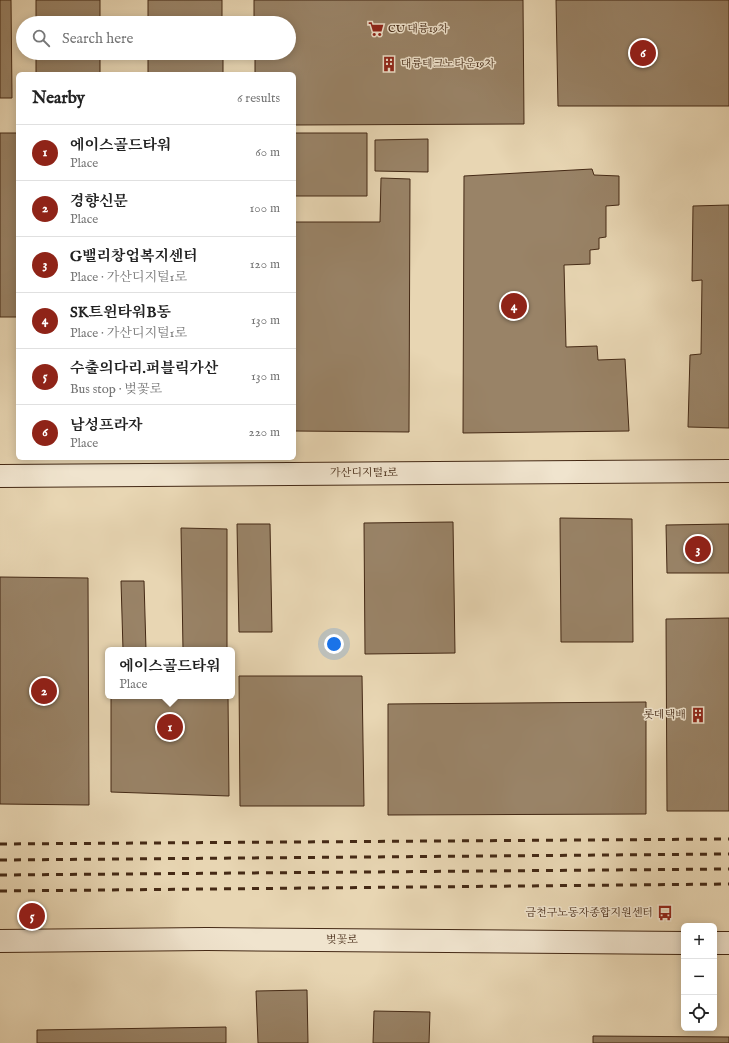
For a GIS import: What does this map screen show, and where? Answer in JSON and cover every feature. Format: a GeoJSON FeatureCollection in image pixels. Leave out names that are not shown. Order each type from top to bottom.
{"type":"FeatureCollection","features":[{"type":"Feature","properties":{"kind":"street","name":"가산디지털1로"},"geometry":{"type":"LineString","coordinates":[[0,476],[729,471]]}},
{"type":"Feature","properties":{"kind":"street","name":"벚꽃로"},"geometry":{"type":"LineString","coordinates":[[0,941],[215,940],[681,943]]}},
{"type":"Feature","properties":{"kind":"street"},"geometry":{"type":"LineString","coordinates":[[717,943],[729,943]]}},
{"type":"Feature","properties":{"kind":"building"},"geometry":{"type":"Polygon","coordinates":[[[0,0],[11,0],[12,98],[0,98],[0,0]]]}},
{"type":"Feature","properties":{"kind":"building"},"geometry":{"type":"Polygon","coordinates":[[[36,0],[100,0],[100,16],[36,16],[36,0]]]}},
{"type":"Feature","properties":{"kind":"building"},"geometry":{"type":"Polygon","coordinates":[[[148,0],[222,0],[222,16],[148,16],[148,0]]]}},
{"type":"Feature","properties":{"kind":"building","name":"대륭테크노타운19차"},"geometry":{"type":"Polygon","coordinates":[[[254,0],[523,0],[524,124],[296,125],[296,72],[255,72],[255,60],[296,60],[296,16],[254,16],[254,0]]]}},
{"type":"Feature","properties":{"kind":"building"},"geometry":{"type":"Polygon","coordinates":[[[556,0],[729,0],[729,106],[558,106],[556,0]]]}},
{"type":"Feature","properties":{"kind":"building"},"geometry":{"type":"Polygon","coordinates":[[[36,60],[100,60],[100,72],[36,72],[36,60]]]}},
{"type":"Feature","properties":{"kind":"building"},"geometry":{"type":"Polygon","coordinates":[[[148,60],[223,60],[223,72],[148,72],[148,60]]]}},
{"type":"Feature","properties":{"kind":"building"},"geometry":{"type":"Polygon","coordinates":[[[0,133],[16,133],[16,317],[0,317],[0,133]]]}},
{"type":"Feature","properties":{"kind":"building"},"geometry":{"type":"Polygon","coordinates":[[[296,133],[367,133],[367,196],[296,196],[296,133]]]}},
{"type":"Feature","properties":{"kind":"building"},"geometry":{"type":"Polygon","coordinates":[[[428,139],[428,172],[375,171],[375,140],[428,139]]]}},
{"type":"Feature","properties":{"kind":"building"},"geometry":{"type":"Polygon","coordinates":[[[592,169],[594,175],[619,176],[619,205],[606,206],[606,237],[599,238],[599,249],[590,250],[590,264],[564,265],[566,347],[597,346],[598,360],[625,359],[629,431],[463,433],[464,176],[592,169]]]}},
{"type":"Feature","properties":{"kind":"building"},"geometry":{"type":"Polygon","coordinates":[[[381,178],[410,179],[409,432],[296,431],[296,222],[380,222],[381,178]]]}},
{"type":"Feature","properties":{"kind":"building"},"geometry":{"type":"Polygon","coordinates":[[[729,205],[729,428],[688,427],[690,355],[701,354],[702,280],[692,281],[693,206],[729,205]]]}},
{"type":"Feature","properties":{"kind":"building"},"geometry":{"type":"Polygon","coordinates":[[[560,518],[632,519],[633,642],[561,642],[560,518]]]}},
{"type":"Feature","properties":{"kind":"building"},"geometry":{"type":"Polygon","coordinates":[[[453,522],[455,653],[365,654],[364,523],[453,522]]]}},
{"type":"Feature","properties":{"kind":"building"},"geometry":{"type":"Polygon","coordinates":[[[237,524],[270,524],[272,632],[239,632],[237,524]]]}},
{"type":"Feature","properties":{"kind":"building"},"geometry":{"type":"Polygon","coordinates":[[[729,524],[729,573],[667,573],[666,525],[729,524]]]}},
{"type":"Feature","properties":{"kind":"building"},"geometry":{"type":"Polygon","coordinates":[[[181,528],[227,529],[227,647],[183,647],[181,528]]]}},
{"type":"Feature","properties":{"kind":"building"},"geometry":{"type":"Polygon","coordinates":[[[0,577],[88,578],[89,805],[0,804],[0,577]]]}},
{"type":"Feature","properties":{"kind":"building"},"geometry":{"type":"Polygon","coordinates":[[[121,581],[144,581],[146,647],[123,647],[121,581]]]}},
{"type":"Feature","properties":{"kind":"building","name":"롯데택배"},"geometry":{"type":"Polygon","coordinates":[[[729,618],[729,811],[667,811],[666,619],[729,618]]]}},
{"type":"Feature","properties":{"kind":"building"},"geometry":{"type":"Polygon","coordinates":[[[239,676],[362,676],[364,806],[240,806],[239,676]]]}},
{"type":"Feature","properties":{"kind":"building"},"geometry":{"type":"Polygon","coordinates":[[[111,699],[228,699],[229,796],[111,792],[111,699]]]}},
{"type":"Feature","properties":{"kind":"building"},"geometry":{"type":"Polygon","coordinates":[[[646,702],[646,814],[388,815],[388,704],[646,702]]]}},
{"type":"Feature","properties":{"kind":"building"},"geometry":{"type":"Polygon","coordinates":[[[307,990],[308,1043],[258,1043],[256,991],[307,990]]]}},
{"type":"Feature","properties":{"kind":"building"},"geometry":{"type":"Polygon","coordinates":[[[374,1011],[430,1012],[429,1043],[373,1043],[374,1011]]]}},
{"type":"Feature","properties":{"kind":"building"},"geometry":{"type":"Polygon","coordinates":[[[226,1027],[226,1043],[37,1043],[37,1030],[226,1027]]]}},
{"type":"Feature","properties":{"kind":"building"},"geometry":{"type":"Polygon","coordinates":[[[593,1036],[729,1037],[729,1043],[593,1043],[593,1036]]]}},
{"type":"Feature","properties":{"kind":"railway"},"geometry":{"type":"LineString","coordinates":[[0,844],[729,839]]}},
{"type":"Feature","properties":{"kind":"railway"},"geometry":{"type":"LineString","coordinates":[[0,860],[729,854]]}},
{"type":"Feature","properties":{"kind":"railway"},"geometry":{"type":"LineString","coordinates":[[0,875],[729,869]]}},
{"type":"Feature","properties":{"kind":"railway"},"geometry":{"type":"LineString","coordinates":[[0,891],[729,884]]}},
{"type":"Feature","properties":{"kind":"place","name":"CU 대륭19차"},"geometry":{"type":"Point","coordinates":[376,29]}},
{"type":"Feature","properties":{"kind":"place","name":"남성프라자"},"geometry":{"type":"Point","coordinates":[643,53]}},
{"type":"Feature","properties":{"kind":"place","name":"대륭테크노타운19차"},"geometry":{"type":"Point","coordinates":[389,64]}},
{"type":"Feature","properties":{"kind":"place","name":"SK트윈타워B동"},"geometry":{"type":"Point","coordinates":[514,306]}},
{"type":"Feature","properties":{"kind":"place","name":"G밸리창업복지센터"},"geometry":{"type":"Point","coordinates":[698,549]}},
{"type":"Feature","properties":{"kind":"place","name":"경향신문"},"geometry":{"type":"Point","coordinates":[44,691]}},
{"type":"Feature","properties":{"kind":"place","name":"롯데택배"},"geometry":{"type":"Point","coordinates":[698,715]}},
{"type":"Feature","properties":{"kind":"place","name":"에이스골드타워"},"geometry":{"type":"Point","coordinates":[170,727]}},
{"type":"Feature","properties":{"kind":"place","name":"금천구노동자종합지원센터"},"geometry":{"type":"Point","coordinates":[665,913]}},
{"type":"Feature","properties":{"kind":"place","name":"수출의다리.퍼블릭가산"},"geometry":{"type":"Point","coordinates":[32,916]}}]}
